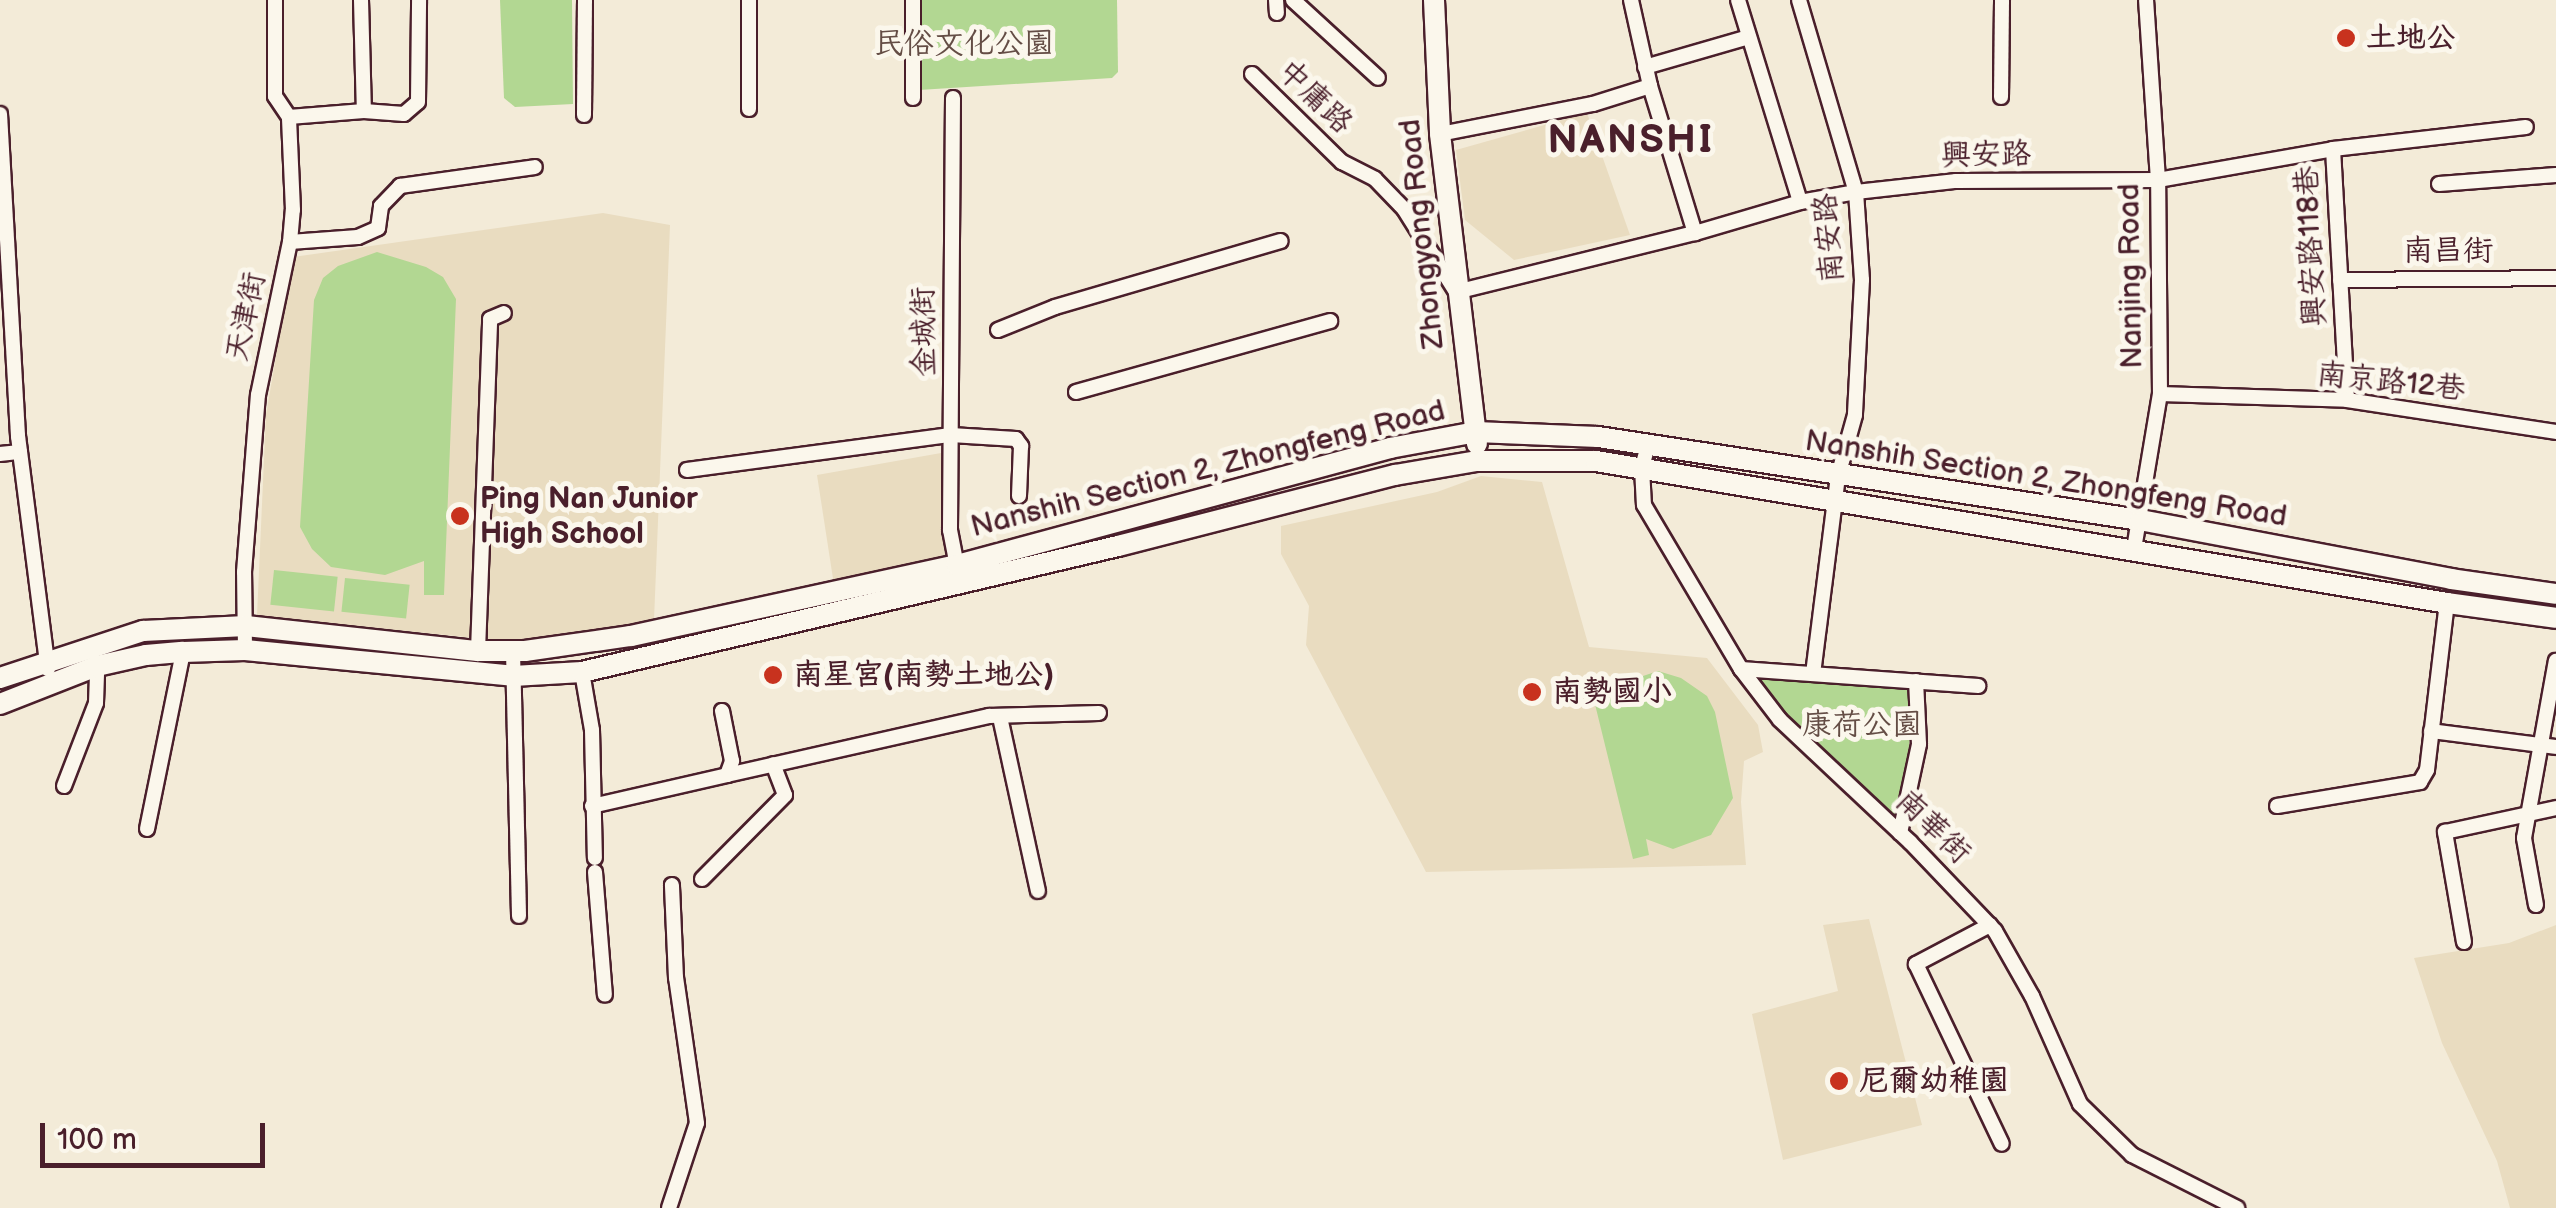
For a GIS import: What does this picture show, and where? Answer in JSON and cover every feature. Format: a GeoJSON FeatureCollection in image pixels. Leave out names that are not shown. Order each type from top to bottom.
{"type":"FeatureCollection","features":[{"type":"Feature","properties":{"kind":"main road","name":"Zhongyong Road"},"geometry":{"type":"LineString","coordinates":[[1434,0],[1440,134],[1478,461]]}},
{"type":"Feature","properties":{"kind":"main road","name":"Nanshih Section 2, Zhongfeng Road"},"geometry":{"type":"LineString","coordinates":[[0,678],[143,631],[246,626],[478,651],[514,651],[631,636],[957,565],[1390,448],[1476,432],[1598,437],[2140,520],[2451,579],[2556,594]]}},
{"type":"Feature","properties":{"kind":"main road","name":"Nanshih Section 2, Zhongfeng Road"},"geometry":{"type":"LineString","coordinates":[[0,704],[98,666],[184,652],[244,650],[514,676],[582,672],[1118,546],[1395,475],[1478,461],[1596,461],[2556,618]]}},
{"type":"Feature","properties":{"kind":"street","name":"天津街"},"geometry":{"type":"LineString","coordinates":[[244,650],[244,572],[258,394],[290,242],[294,145],[290,117],[275,96],[275,0]]}},
{"type":"Feature","properties":{"kind":"street"},"geometry":{"type":"LineString","coordinates":[[361,0],[364,111]]}},
{"type":"Feature","properties":{"kind":"street"},"geometry":{"type":"LineString","coordinates":[[290,117],[364,111],[404,114],[418,102],[419,0]]}},
{"type":"Feature","properties":{"kind":"street"},"geometry":{"type":"LineString","coordinates":[[584,115],[586,0]]}},
{"type":"Feature","properties":{"kind":"street"},"geometry":{"type":"LineString","coordinates":[[748,108],[749,0]]}},
{"type":"Feature","properties":{"kind":"street"},"geometry":{"type":"LineString","coordinates":[[913,0],[913,98]]}},
{"type":"Feature","properties":{"kind":"street"},"geometry":{"type":"LineString","coordinates":[[1294,0],[1378,78]]}},
{"type":"Feature","properties":{"kind":"street"},"geometry":{"type":"LineString","coordinates":[[1631,0],[1650,86],[1695,233]]}},
{"type":"Feature","properties":{"kind":"street"},"geometry":{"type":"LineString","coordinates":[[1738,0],[1800,202]]}},
{"type":"Feature","properties":{"kind":"street","name":"南安路"},"geometry":{"type":"LineString","coordinates":[[1800,0],[1856,192],[1862,280],[1856,415],[1838,476],[1813,673]]}},
{"type":"Feature","properties":{"kind":"street"},"geometry":{"type":"LineString","coordinates":[[2001,97],[2002,0]]}},
{"type":"Feature","properties":{"kind":"street","name":"Nanjing Road"},"geometry":{"type":"LineString","coordinates":[[2134,548],[2160,394],[2158,180],[2146,0]]}},
{"type":"Feature","properties":{"kind":"street"},"geometry":{"type":"LineString","coordinates":[[1645,66],[1749,37]]}},
{"type":"Feature","properties":{"kind":"street","name":"中庸路"},"geometry":{"type":"LineString","coordinates":[[1252,74],[1342,162],[1375,178],[1394,199],[1456,292]]}},
{"type":"Feature","properties":{"kind":"street"},"geometry":{"type":"LineString","coordinates":[[1440,134],[1593,104],[1650,86]]}},
{"type":"Feature","properties":{"kind":"street","name":"金城街"},"geometry":{"type":"LineString","coordinates":[[953,98],[950,530],[957,565]]}},
{"type":"Feature","properties":{"kind":"street"},"geometry":{"type":"LineString","coordinates":[[0,114],[20,452],[52,684]]}},
{"type":"Feature","properties":{"kind":"street","name":"興安路"},"geometry":{"type":"LineString","coordinates":[[1456,292],[1695,233],[1800,202],[1856,192],[1956,181],[2158,180],[2333,148],[2414,143],[2526,127]]}},
{"type":"Feature","properties":{"kind":"street","name":"興安路118巷"},"geometry":{"type":"LineString","coordinates":[[2333,148],[2346,400]]}},
{"type":"Feature","properties":{"kind":"street"},"geometry":{"type":"LineString","coordinates":[[290,242],[358,236],[378,228],[381,206],[400,186],[536,167]]}},
{"type":"Feature","properties":{"kind":"street"},"geometry":{"type":"LineString","coordinates":[[2439,184],[2556,174]]}},
{"type":"Feature","properties":{"kind":"street"},"geometry":{"type":"LineString","coordinates":[[998,330],[1056,307],[1282,241]]}},
{"type":"Feature","properties":{"kind":"street","name":"南昌街"},"geometry":{"type":"LineString","coordinates":[[2340,280],[2556,278]]}},
{"type":"Feature","properties":{"kind":"street"},"geometry":{"type":"LineString","coordinates":[[478,651],[490,319],[504,312]]}},
{"type":"Feature","properties":{"kind":"street"},"geometry":{"type":"LineString","coordinates":[[1076,392],[1330,320]]}},
{"type":"Feature","properties":{"kind":"street","name":"南京路12巷"},"geometry":{"type":"LineString","coordinates":[[2160,394],[2346,400],[2556,432]]}},
{"type":"Feature","properties":{"kind":"street"},"geometry":{"type":"LineString","coordinates":[[687,470],[952,435],[1016,438],[1020,446],[1019,496]]}},
{"type":"Feature","properties":{"kind":"street","name":"南華街"},"geometry":{"type":"LineString","coordinates":[[1648,446],[1642,468],[1644,505],[1741,669],[1780,720],[1900,833],[1990,926],[2032,996],[2080,1104],[2132,1155],[2236,1208]]}},
{"type":"Feature","properties":{"kind":"street"},"geometry":{"type":"LineString","coordinates":[[0,454],[20,452]]}},
{"type":"Feature","properties":{"kind":"street"},"geometry":{"type":"LineString","coordinates":[[2277,806],[2420,782],[2426,770],[2447,603]]}},
{"type":"Feature","properties":{"kind":"street"},"geometry":{"type":"LineString","coordinates":[[514,651],[518,916]]}},
{"type":"Feature","properties":{"kind":"street"},"geometry":{"type":"LineString","coordinates":[[147,829],[184,652]]}},
{"type":"Feature","properties":{"kind":"street"},"geometry":{"type":"LineString","coordinates":[[2536,905],[2524,838],[2528,811],[2550,746],[2556,662]]}},
{"type":"Feature","properties":{"kind":"street"},"geometry":{"type":"LineString","coordinates":[[64,786],[96,703],[98,666]]}},
{"type":"Feature","properties":{"kind":"street"},"geometry":{"type":"LineString","coordinates":[[1741,669],[1978,686]]}},
{"type":"Feature","properties":{"kind":"street"},"geometry":{"type":"LineString","coordinates":[[582,672],[592,730],[592,806],[605,995]]}},
{"type":"Feature","properties":{"kind":"street"},"geometry":{"type":"LineString","coordinates":[[1900,833],[1919,744],[1916,681]]}},
{"type":"Feature","properties":{"kind":"street"},"geometry":{"type":"LineString","coordinates":[[722,711],[732,761],[727,775]]}},
{"type":"Feature","properties":{"kind":"street"},"geometry":{"type":"LineString","coordinates":[[592,806],[1000,717],[1099,713]]}},
{"type":"Feature","properties":{"kind":"street"},"geometry":{"type":"LineString","coordinates":[[1000,717],[1038,891]]}},
{"type":"Feature","properties":{"kind":"street"},"geometry":{"type":"LineString","coordinates":[[2431,730],[2550,746]]}},
{"type":"Feature","properties":{"kind":"street"},"geometry":{"type":"LineString","coordinates":[[702,878],[785,795],[772,764]]}},
{"type":"Feature","properties":{"kind":"street"},"geometry":{"type":"LineString","coordinates":[[2464,942],[2445,832],[2556,808]]}},
{"type":"Feature","properties":{"kind":"street"},"geometry":{"type":"LineString","coordinates":[[669,1208],[697,1122],[676,978],[672,885]]}},
{"type":"Feature","properties":{"kind":"street"},"geometry":{"type":"LineString","coordinates":[[1990,926],[1916,964],[2002,1144]]}},
{"type":"Feature","properties":{"kind":"shaded area"},"geometry":{"type":"Polygon","coordinates":[[[1587,113],[1630,235],[1514,260],[1465,220],[1456,150],[1587,113]]]}},
{"type":"Feature","properties":{"kind":"shaded area","name":"Ping Nan Junior High School"},"geometry":{"type":"Polygon","coordinates":[[[603,213],[670,225],[654,620],[525,643],[257,616],[266,415],[293,257],[603,213]]]}},
{"type":"Feature","properties":{"kind":"shaded area"},"geometry":{"type":"Polygon","coordinates":[[[941,453],[948,559],[834,585],[817,475],[941,453]]]}},
{"type":"Feature","properties":{"kind":"shaded area","name":"南勢國小"},"geometry":{"type":"Polygon","coordinates":[[[1481,476],[1542,482],[1589,647],[1707,658],[1758,725],[1763,752],[1744,761],[1741,802],[1746,865],[1426,872],[1306,645],[1309,606],[1281,554],[1281,526],[1437,492],[1481,476]]]}},
{"type":"Feature","properties":{"kind":"shaded area","name":"尼爾幼稚園"},"geometry":{"type":"Polygon","coordinates":[[[1869,919],[1922,1125],[1783,1160],[1752,1014],[1838,991],[1823,925],[1869,919]]]}},
{"type":"Feature","properties":{"kind":"shaded area"},"geometry":{"type":"Polygon","coordinates":[[[2556,925],[2556,1208],[2510,1208],[2497,1161],[2442,1043],[2414,958],[2509,943],[2556,925]]]}},
{"type":"Feature","properties":{"kind":"green space"},"geometry":{"type":"Polygon","coordinates":[[[500,0],[572,0],[573,104],[515,107],[504,98],[500,0]]]}},
{"type":"Feature","properties":{"kind":"green space","name":"民俗文化公園"},"geometry":{"type":"Polygon","coordinates":[[[919,0],[1117,0],[1118,72],[1112,78],[919,90],[919,0]]]}},
{"type":"Feature","properties":{"kind":"green space"},"geometry":{"type":"Polygon","coordinates":[[[377,252],[426,267],[443,277],[456,299],[444,595],[424,595],[424,561],[385,575],[331,567],[312,549],[300,527],[314,300],[323,278],[338,266],[377,252]]]}},
{"type":"Feature","properties":{"kind":"green space"},"geometry":{"type":"Polygon","coordinates":[[[274,570],[338,577],[334,611],[270,605],[274,570]]]}},
{"type":"Feature","properties":{"kind":"green space"},"geometry":{"type":"Polygon","coordinates":[[[345,578],[410,585],[406,619],[341,612],[345,578]]]}},
{"type":"Feature","properties":{"kind":"green space","name":"康荷公園"},"geometry":{"type":"Polygon","coordinates":[[[1741,669],[1916,681],[1900,833],[1741,669]]]}},
{"type":"Feature","properties":{"kind":"green space"},"geometry":{"type":"Polygon","coordinates":[[[1658,671],[1681,678],[1707,696],[1715,712],[1733,798],[1711,835],[1673,849],[1646,839],[1649,855],[1633,859],[1590,684],[1607,681],[1611,700],[1628,681],[1658,671]]]}},
{"type":"Feature","properties":{"kind":"place","name":"土地公"},"geometry":{"type":"Point","coordinates":[2346,38]}},
{"type":"Feature","properties":{"kind":"place","name":"Ping Nan Junior High School"},"geometry":{"type":"Point","coordinates":[460,516]}},
{"type":"Feature","properties":{"kind":"place","name":"南星宮(南勢土地公)"},"geometry":{"type":"Point","coordinates":[773,675]}},
{"type":"Feature","properties":{"kind":"place","name":"南勢國小"},"geometry":{"type":"Point","coordinates":[1532,692]}},
{"type":"Feature","properties":{"kind":"place","name":"尼爾幼稚園"},"geometry":{"type":"Point","coordinates":[1839,1081]}},
{"type":"Feature","properties":{"kind":"district","name":"NANSHI"},"geometry":{"type":"Point","coordinates":[1631,140]}}]}
